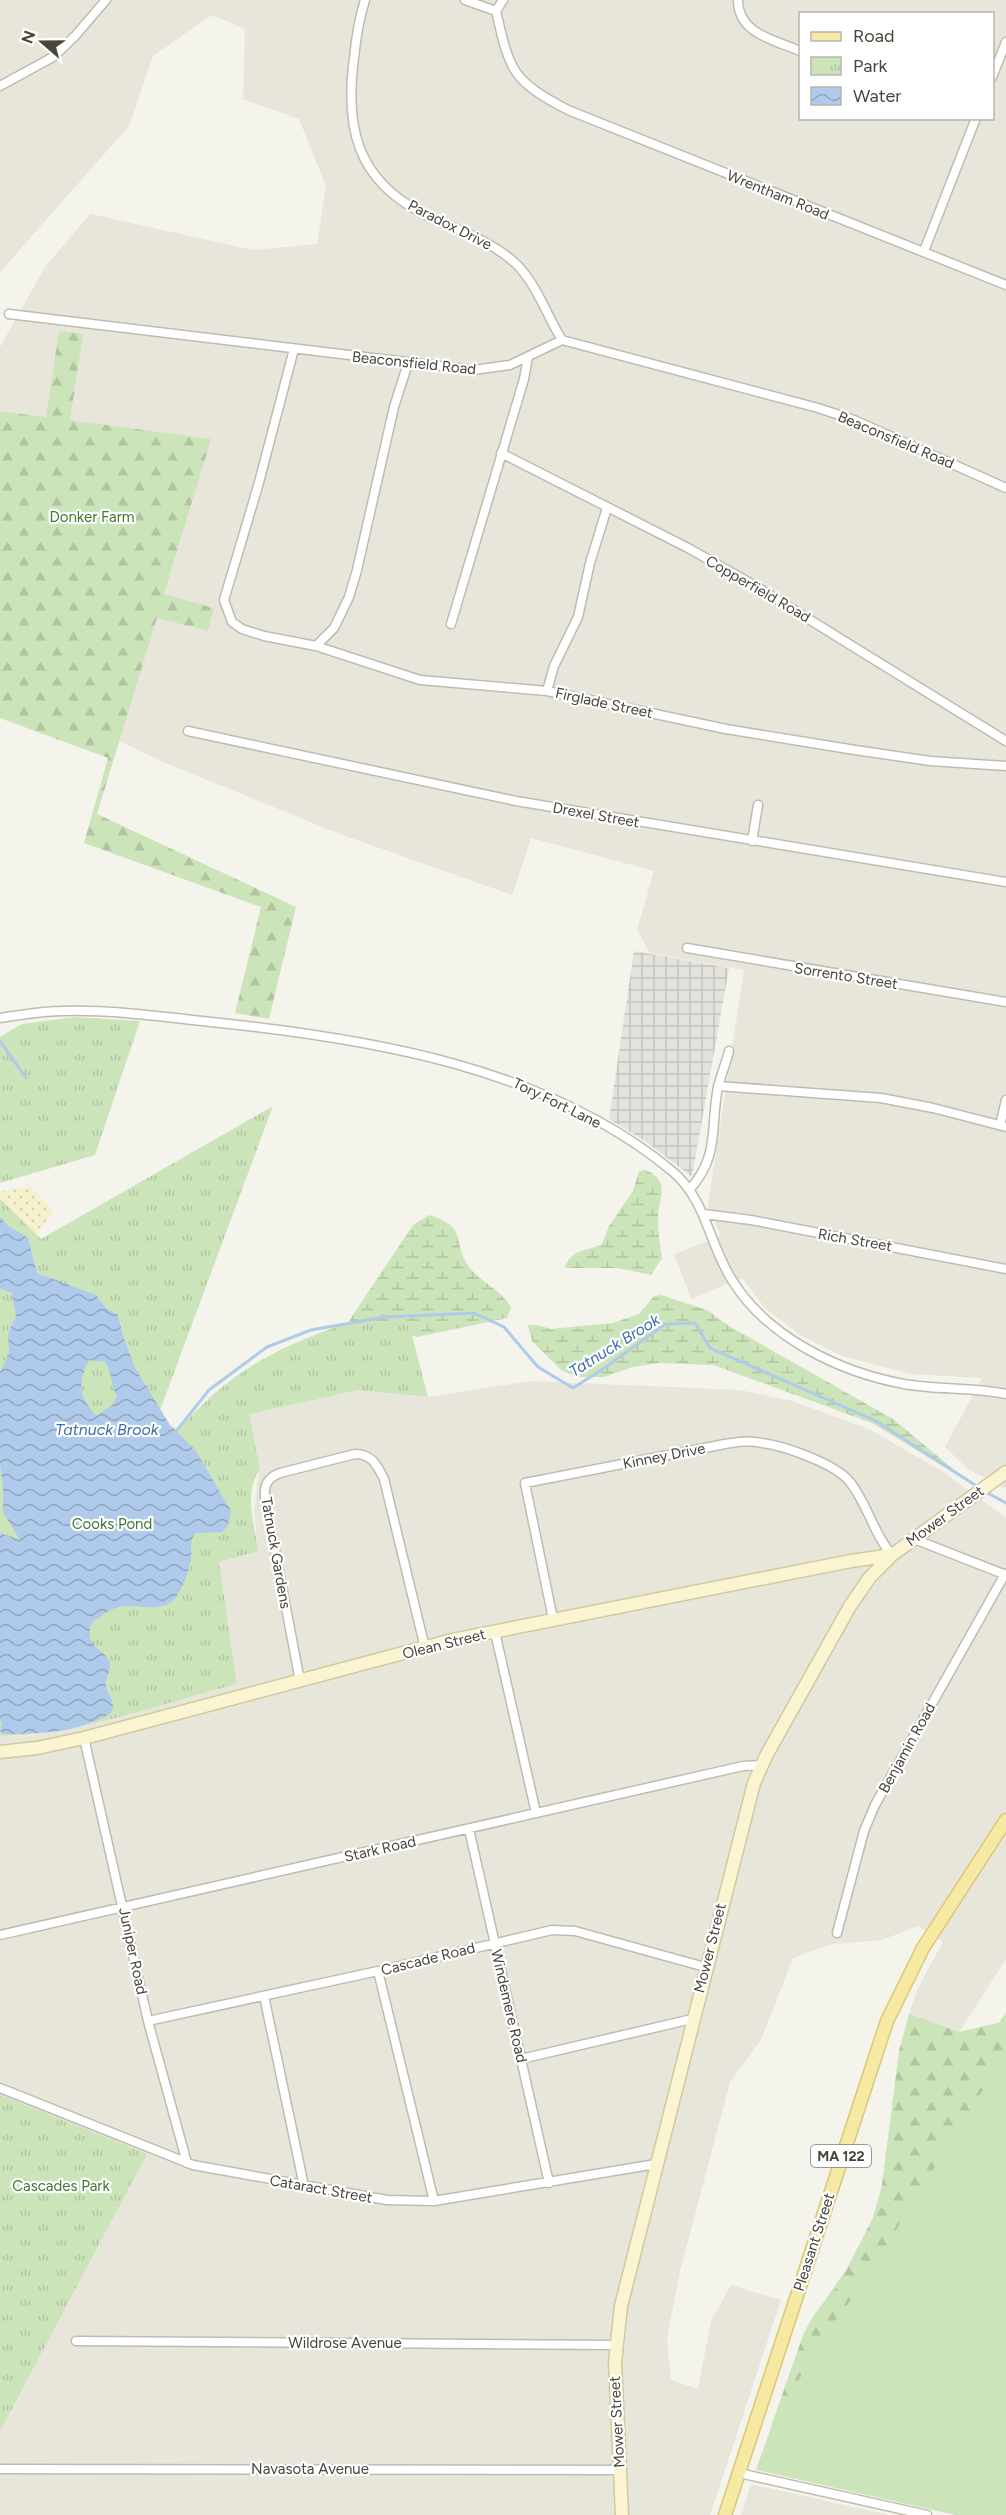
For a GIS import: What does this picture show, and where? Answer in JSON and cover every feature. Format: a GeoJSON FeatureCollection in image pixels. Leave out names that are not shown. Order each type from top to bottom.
{"type":"FeatureCollection","features":[{"type":"Feature","properties":{"kind":"main road","name":"Pleasant Street"},"geometry":{"type":"LineString","coordinates":[[725,2515],[887,2021],[923,1948],[1006,1820]]}},
{"type":"Feature","properties":{"kind":"street"},"geometry":{"type":"LineString","coordinates":[[0,86],[53,57],[75,36],[106,0]]}},
{"type":"Feature","properties":{"kind":"street","name":"Paradox Drive"},"geometry":{"type":"LineString","coordinates":[[365,0],[359,19],[350,88],[355,140],[363,157],[387,188],[400,199],[421,212],[477,236],[516,264],[542,301],[562,339]]}},
{"type":"Feature","properties":{"kind":"street"},"geometry":{"type":"LineString","coordinates":[[465,0],[496,11],[503,0]]}},
{"type":"Feature","properties":{"kind":"street"},"geometry":{"type":"LineString","coordinates":[[738,0],[741,16],[748,27],[799,50]]}},
{"type":"Feature","properties":{"kind":"street","name":"Wrentham Road"},"geometry":{"type":"LineString","coordinates":[[496,11],[507,53],[516,75],[527,86],[551,101],[753,185],[1006,285]]}},
{"type":"Feature","properties":{"kind":"street"},"geometry":{"type":"LineString","coordinates":[[994,73],[1006,42]]}},
{"type":"Feature","properties":{"kind":"street"},"geometry":{"type":"LineString","coordinates":[[924,251],[975,120]]}},
{"type":"Feature","properties":{"kind":"street","name":"Beaconsfield Road"},"geometry":{"type":"LineString","coordinates":[[9,314],[473,370],[510,365],[562,339],[845,417],[1006,488]]}},
{"type":"Feature","properties":{"kind":"street","name":"Firglade Street"},"geometry":{"type":"LineString","coordinates":[[294,350],[258,486],[224,600],[232,622],[242,628],[264,636],[316,646],[420,680],[547,691],[726,729],[930,761],[1006,766]]}},
{"type":"Feature","properties":{"kind":"street"},"geometry":{"type":"LineString","coordinates":[[451,624],[524,379],[528,357]]}},
{"type":"Feature","properties":{"kind":"street"},"geometry":{"type":"LineString","coordinates":[[316,646],[334,628],[357,570],[394,407],[408,363]]}},
{"type":"Feature","properties":{"kind":"street","name":"Copperfield Road"},"geometry":{"type":"LineString","coordinates":[[501,453],[688,548],[752,584],[1006,741]]}},
{"type":"Feature","properties":{"kind":"street"},"geometry":{"type":"LineString","coordinates":[[547,691],[554,666],[572,634],[578,617],[590,563],[607,508]]}},
{"type":"Feature","properties":{"kind":"street","name":"Drexel Street"},"geometry":{"type":"LineString","coordinates":[[189,731],[516,801],[1006,882]]}},
{"type":"Feature","properties":{"kind":"street"},"geometry":{"type":"LineString","coordinates":[[752,841],[758,806]]}},
{"type":"Feature","properties":{"kind":"street","name":"Sorrento Street"},"geometry":{"type":"LineString","coordinates":[[687,948],[1006,1002]]}},
{"type":"Feature","properties":{"kind":"street","name":"Tory Fort Lane"},"geometry":{"type":"LineString","coordinates":[[0,1018],[78,1010],[172,1018],[307,1034],[445,1061],[501,1077],[574,1110],[647,1152],[673,1172],[690,1189],[704,1214],[719,1255],[739,1291],[752,1307],[812,1351],[848,1369],[901,1383],[1006,1394]]}},
{"type":"Feature","properties":{"kind":"street"},"geometry":{"type":"LineString","coordinates":[[690,1189],[704,1173],[710,1160],[718,1086],[729,1051]]}},
{"type":"Feature","properties":{"kind":"street"},"geometry":{"type":"LineString","coordinates":[[718,1086],[881,1098],[933,1108],[1003,1126],[1006,1100]]}},
{"type":"Feature","properties":{"kind":"street","name":"Rich Street"},"geometry":{"type":"LineString","coordinates":[[704,1214],[751,1220],[1006,1269]]}},
{"type":"Feature","properties":{"kind":"street","name":"Kinney Drive"},"geometry":{"type":"LineString","coordinates":[[553,1619],[525,1483],[725,1444],[744,1441],[769,1444],[817,1461],[842,1474],[856,1491],[880,1541],[892,1555]]}},
{"type":"Feature","properties":{"kind":"street","name":"Tatnuck Gardens"},"geometry":{"type":"LineString","coordinates":[[300,1681],[265,1498],[266,1483],[280,1473],[355,1455],[366,1455],[376,1463],[384,1479],[425,1648]]}},
{"type":"Feature","properties":{"kind":"street","name":"Mower Street"},"geometry":{"type":"LineString","coordinates":[[622,2515],[615,2345],[625,2286],[745,1812],[761,1766],[859,1592],[876,1570],[892,1555],[1006,1472]]}},
{"type":"Feature","properties":{"kind":"street"},"geometry":{"type":"LineString","coordinates":[[914,1539],[1005,1574]]}},
{"type":"Feature","properties":{"kind":"street","name":"Olean Street"},"geometry":{"type":"LineString","coordinates":[[0,1752],[37,1748],[84,1738],[425,1648],[553,1619],[892,1555]]}},
{"type":"Feature","properties":{"kind":"street","name":"Benjamin Road"},"geometry":{"type":"LineString","coordinates":[[837,1933],[864,1831],[875,1805],[1005,1574]]}},
{"type":"Feature","properties":{"kind":"street"},"geometry":{"type":"LineString","coordinates":[[495,1632],[536,1813]]}},
{"type":"Feature","properties":{"kind":"street","name":"Juniper Road"},"geometry":{"type":"LineString","coordinates":[[84,1738],[148,2021],[187,2163]]}},
{"type":"Feature","properties":{"kind":"street","name":"Stark Road"},"geometry":{"type":"LineString","coordinates":[[0,1935],[743,1766],[761,1766]]}},
{"type":"Feature","properties":{"kind":"street","name":"Windemere Road"},"geometry":{"type":"LineString","coordinates":[[469,1828],[549,2183]]}},
{"type":"Feature","properties":{"kind":"street","name":"Cascade Road"},"geometry":{"type":"LineString","coordinates":[[148,2021],[552,1930],[564,1929],[705,1967]]}},
{"type":"Feature","properties":{"kind":"street"},"geometry":{"type":"LineString","coordinates":[[378,1971],[434,2201]]}},
{"type":"Feature","properties":{"kind":"street"},"geometry":{"type":"LineString","coordinates":[[264,1996],[304,2186]]}},
{"type":"Feature","properties":{"kind":"street"},"geometry":{"type":"LineString","coordinates":[[521,2059],[692,2019]]}},
{"type":"Feature","properties":{"kind":"street","name":"Cataract Street"},"geometry":{"type":"LineString","coordinates":[[0,2088],[187,2163],[216,2171],[387,2200],[434,2201],[656,2164]]}},
{"type":"Feature","properties":{"kind":"street","name":"Wildrose Avenue"},"geometry":{"type":"LineString","coordinates":[[76,2341],[615,2345]]}},
{"type":"Feature","properties":{"kind":"street","name":"Navasota Avenue"},"geometry":{"type":"LineString","coordinates":[[0,2469],[620,2469]]}},
{"type":"Feature","properties":{"kind":"street"},"geometry":{"type":"LineString","coordinates":[[739,2473],[927,2515]]}},
{"type":"Feature","properties":{"kind":"shaded area"},"geometry":{"type":"Polygon","coordinates":[[[0,0],[1006,0],[1006,1489],[968,1469],[945,1447],[982,1378],[911,1374],[842,1356],[800,1335],[765,1308],[742,1278],[691,1299],[674,1254],[721,1236],[708,1204],[744,970],[650,953],[637,930],[654,871],[531,838],[512,895],[340,834],[163,762],[119,741],[157,618],[208,631],[214,608],[164,595],[210,439],[70,420],[82,335],[59,331],[46,417],[0,411],[0,347],[45,267],[90,214],[253,250],[317,244],[326,186],[299,119],[243,99],[245,29],[212,15],[153,56],[129,126],[0,272],[0,0]]]}},
{"type":"Feature","properties":{"kind":"shaded area"},"geometry":{"type":"Polygon","coordinates":[[[634,951],[729,968],[692,1177],[645,1141],[609,1119],[634,951]]]}},
{"type":"Feature","properties":{"kind":"shaded area"},"geometry":{"type":"Polygon","coordinates":[[[530,1381],[740,1390],[792,1401],[869,1429],[945,1473],[1006,1518],[1006,1959],[959,2032],[909,2014],[918,1988],[943,1942],[918,1926],[882,1940],[832,1944],[793,1958],[761,2040],[730,2082],[680,2271],[667,2339],[671,2380],[698,2389],[711,2321],[731,2285],[781,2300],[710,2515],[0,2515],[0,1736],[34,1735],[132,1713],[237,1684],[219,1561],[258,1550],[254,1511],[259,1471],[249,1414],[359,1390],[428,1397],[530,1381]]]}},
{"type":"Feature","properties":{"kind":"shaded area"},"geometry":{"type":"Polygon","coordinates":[[[751,2484],[889,2515],[741,2515],[751,2484]]]}},
{"type":"Feature","properties":{"kind":"green space","name":"Donker Farm"},"geometry":{"type":"Polygon","coordinates":[[[59,331],[83,334],[70,420],[211,439],[164,594],[214,608],[208,631],[157,618],[97,814],[296,907],[269,1019],[235,1013],[261,907],[84,843],[108,758],[0,718],[0,411],[46,417],[59,331]]]}},
{"type":"Feature","properties":{"kind":"green space"},"geometry":{"type":"Polygon","coordinates":[[[75,1017],[140,1021],[95,1155],[0,1183],[0,1037],[22,1024],[75,1017]]]}},
{"type":"Feature","properties":{"kind":"green space","name":"Cooks Pond"},"geometry":{"type":"Polygon","coordinates":[[[273,1106],[159,1413],[169,1426],[178,1431],[206,1401],[253,1365],[318,1333],[342,1325],[361,1322],[409,1324],[428,1397],[359,1390],[249,1414],[260,1470],[255,1478],[251,1498],[258,1551],[219,1562],[237,1684],[90,1724],[30,1734],[0,1736],[0,1199],[41,1239],[273,1106]]]}},
{"type":"Feature","properties":{"kind":"green space"},"geometry":{"type":"Polygon","coordinates":[[[646,1170],[659,1180],[662,1191],[658,1220],[662,1258],[651,1275],[618,1268],[566,1268],[565,1265],[574,1255],[602,1244],[609,1226],[633,1191],[639,1171],[646,1170]]]}},
{"type":"Feature","properties":{"kind":"green space"},"geometry":{"type":"Polygon","coordinates":[[[429,1215],[442,1220],[455,1231],[461,1251],[470,1268],[497,1291],[511,1308],[507,1318],[417,1337],[403,1333],[343,1330],[413,1225],[429,1215]]]}},
{"type":"Feature","properties":{"kind":"green space"},"geometry":{"type":"Polygon","coordinates":[[[661,1295],[707,1310],[729,1326],[893,1419],[970,1483],[872,1423],[713,1365],[659,1363],[633,1367],[604,1377],[577,1377],[561,1370],[532,1341],[528,1325],[551,1329],[613,1323],[639,1314],[654,1296],[661,1295]]]}},
{"type":"Feature","properties":{"kind":"green space"},"geometry":{"type":"Polygon","coordinates":[[[1006,2013],[1006,2515],[955,2515],[756,2470],[804,2333],[860,2247],[874,2216],[886,2167],[899,2064],[909,2014],[959,2032],[999,2023],[1006,2013]]]}},
{"type":"Feature","properties":{"kind":"green space"},"geometry":{"type":"Polygon","coordinates":[[[1006,2013],[1006,2061],[992,2075],[860,2288],[830,2327],[771,2427],[804,2333],[814,2315],[839,2284],[873,2218],[882,2185],[899,2051],[909,2014],[959,2032],[999,2023],[1006,2013]]]}},
{"type":"Feature","properties":{"kind":"green space","name":"Cascades Park"},"geometry":{"type":"Polygon","coordinates":[[[0,2095],[147,2154],[0,2431],[0,2095]]]}},
{"type":"Feature","properties":{"kind":"sand"},"geometry":{"type":"Polygon","coordinates":[[[30,1186],[53,1211],[30,1243],[0,1217],[0,1192],[30,1186]]]}},
{"type":"Feature","properties":{"kind":"water"},"geometry":{"type":"Polygon","coordinates":[[[0,1217],[8,1226],[28,1238],[37,1273],[96,1295],[106,1308],[118,1315],[135,1368],[170,1425],[196,1451],[231,1511],[228,1525],[223,1532],[195,1533],[188,1572],[180,1591],[172,1601],[159,1607],[119,1607],[99,1617],[91,1625],[91,1639],[109,1662],[106,1686],[112,1700],[112,1712],[87,1724],[45,1733],[3,1734],[0,1731],[2,1723],[0,1719],[0,1533],[20,1540],[3,1512],[0,1463],[0,1372],[9,1354],[8,1334],[16,1316],[12,1293],[0,1288],[0,1217]],[[89,1360],[81,1383],[83,1396],[96,1416],[112,1405],[117,1396],[105,1362],[89,1360]]]}},
{"type":"Feature","properties":{"kind":"waterway"},"geometry":{"type":"LineString","coordinates":[[0,1041],[26,1078]]}},
{"type":"Feature","properties":{"kind":"waterway","name":"Tatnuck Brook"},"geometry":{"type":"LineString","coordinates":[[174,1434],[209,1390],[267,1347],[311,1330],[385,1317],[474,1313],[504,1327],[538,1367],[573,1388],[665,1324],[695,1323],[710,1348],[876,1421],[978,1487]]}},
{"type":"Feature","properties":{"kind":"waterway","name":"Tatnuck Brook"},"geometry":{"type":"LineString","coordinates":[[984,1491],[1006,1503]]}}]}
